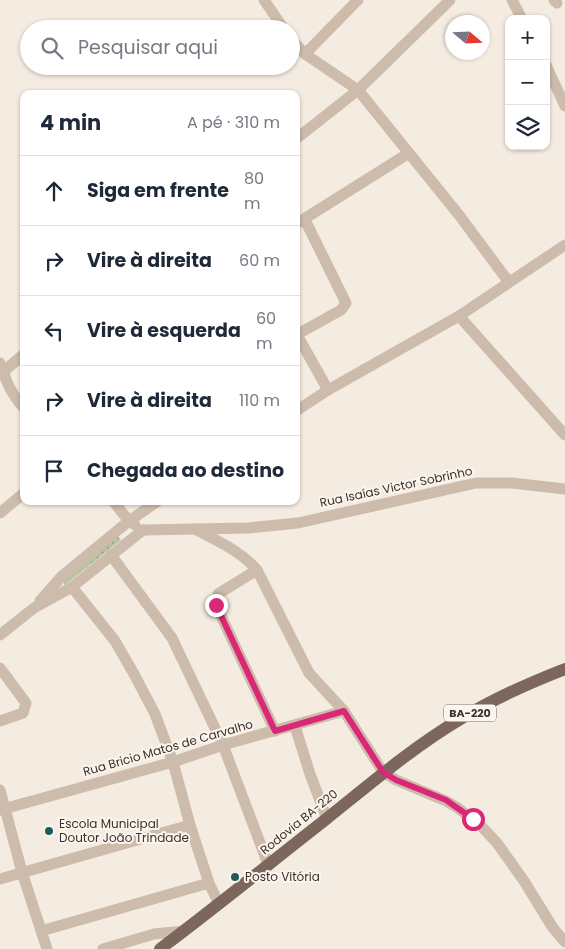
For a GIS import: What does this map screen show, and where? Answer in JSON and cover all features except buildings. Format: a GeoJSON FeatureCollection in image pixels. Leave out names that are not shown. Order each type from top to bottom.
{"type":"FeatureCollection","features":[{"type":"Feature","properties":{"kind":"main road","name":"BA-220"},"geometry":{"type":"LineString","coordinates":[[383,772],[462,717],[514,689],[565,669]]}},
{"type":"Feature","properties":{"kind":"main road","name":"Rodovia BA-220"},"geometry":{"type":"LineString","coordinates":[[160,949],[383,772]]}},
{"type":"Feature","properties":{"kind":"street"},"geometry":{"type":"LineString","coordinates":[[265,0],[278,20]]}},
{"type":"Feature","properties":{"kind":"street"},"geometry":{"type":"LineString","coordinates":[[304,54],[358,0]]}},
{"type":"Feature","properties":{"kind":"street"},"geometry":{"type":"LineString","coordinates":[[300,137],[358,90],[450,0]]}},
{"type":"Feature","properties":{"kind":"street"},"geometry":{"type":"LineString","coordinates":[[512,0],[520,15]]}},
{"type":"Feature","properties":{"kind":"street"},"geometry":{"type":"LineString","coordinates":[[300,49],[358,90],[459,215],[508,281]]}},
{"type":"Feature","properties":{"kind":"street"},"geometry":{"type":"LineString","coordinates":[[550,74],[565,106]]}},
{"type":"Feature","properties":{"kind":"street"},"geometry":{"type":"LineString","coordinates":[[300,332],[341,310],[346,303],[301,222],[409,153]]}},
{"type":"Feature","properties":{"kind":"street"},"geometry":{"type":"LineString","coordinates":[[300,408],[328,390],[458,316],[508,281],[565,245]]}},
{"type":"Feature","properties":{"kind":"street"},"geometry":{"type":"LineString","coordinates":[[458,316],[565,436]]}},
{"type":"Feature","properties":{"kind":"street"},"geometry":{"type":"LineString","coordinates":[[300,341],[328,390]]}},
{"type":"Feature","properties":{"kind":"street"},"geometry":{"type":"LineString","coordinates":[[20,356],[1,368],[13,396],[20,404]]}},
{"type":"Feature","properties":{"kind":"street","name":"Rua Isaías Victor Sobrinho"},"geometry":{"type":"LineString","coordinates":[[143,530],[255,528],[298,523],[476,483],[512,483],[565,489]]}},
{"type":"Feature","properties":{"kind":"street"},"geometry":{"type":"LineString","coordinates":[[0,513],[20,496]]}},
{"type":"Feature","properties":{"kind":"street"},"geometry":{"type":"LineString","coordinates":[[0,635],[34,608],[72,587],[143,530],[129,521],[116,505]]}},
{"type":"Feature","properties":{"kind":"street"},"geometry":{"type":"LineString","coordinates":[[34,608],[62,576],[129,521],[152,505]]}},
{"type":"Feature","properties":{"kind":"street"},"geometry":{"type":"LineString","coordinates":[[195,529],[243,556],[257,570],[309,673],[344,711],[383,772],[396,780],[446,800],[482,827],[497,843],[524,881],[553,928],[565,942]]}},
{"type":"Feature","properties":{"kind":"street"},"geometry":{"type":"LineString","coordinates":[[111,555],[172,638],[223,745],[268,864]]}},
{"type":"Feature","properties":{"kind":"street"},"geometry":{"type":"LineString","coordinates":[[257,570],[218,594],[215,603],[275,731]]}},
{"type":"Feature","properties":{"kind":"street"},"geometry":{"type":"LineString","coordinates":[[72,587],[106,628],[134,674],[155,714],[173,762],[190,825],[209,883],[219,904]]}},
{"type":"Feature","properties":{"kind":"street"},"geometry":{"type":"LineString","coordinates":[[0,668],[26,703],[23,712],[0,721]]}},
{"type":"Feature","properties":{"kind":"street","name":"Rua Bricio Matos de Carvalho"},"geometry":{"type":"LineString","coordinates":[[3,809],[173,762],[223,745],[344,711]]}},
{"type":"Feature","properties":{"kind":"street"},"geometry":{"type":"LineString","coordinates":[[295,726],[326,818]]}},
{"type":"Feature","properties":{"kind":"street"},"geometry":{"type":"LineString","coordinates":[[0,790],[3,809],[47,949]]}},
{"type":"Feature","properties":{"kind":"street"},"geometry":{"type":"LineString","coordinates":[[0,879],[190,825]]}},
{"type":"Feature","properties":{"kind":"street"},"geometry":{"type":"LineString","coordinates":[[41,931],[209,883]]}},
{"type":"Feature","properties":{"kind":"street"},"geometry":{"type":"LineString","coordinates":[[103,949],[154,934],[184,931]]}},
{"type":"Feature","properties":{"kind":"green space"},"geometry":{"type":"Polygon","coordinates":[[[117,535],[121,540],[65,585],[62,581],[117,535]]]}},
{"type":"Feature","properties":{"kind":"place","name":"Escola Municipal Doutor João Trindade"},"geometry":{"type":"Point","coordinates":[49,831]}},
{"type":"Feature","properties":{"kind":"place","name":"Posto Vitória"},"geometry":{"type":"Point","coordinates":[235,877]}},
{"type":"Feature","properties":{"kind":"route"},"geometry":{"type":"LineString","coordinates":[[216,605],[275,731],[344,711],[383,772],[396,780],[446,800],[473,819]]}}]}
